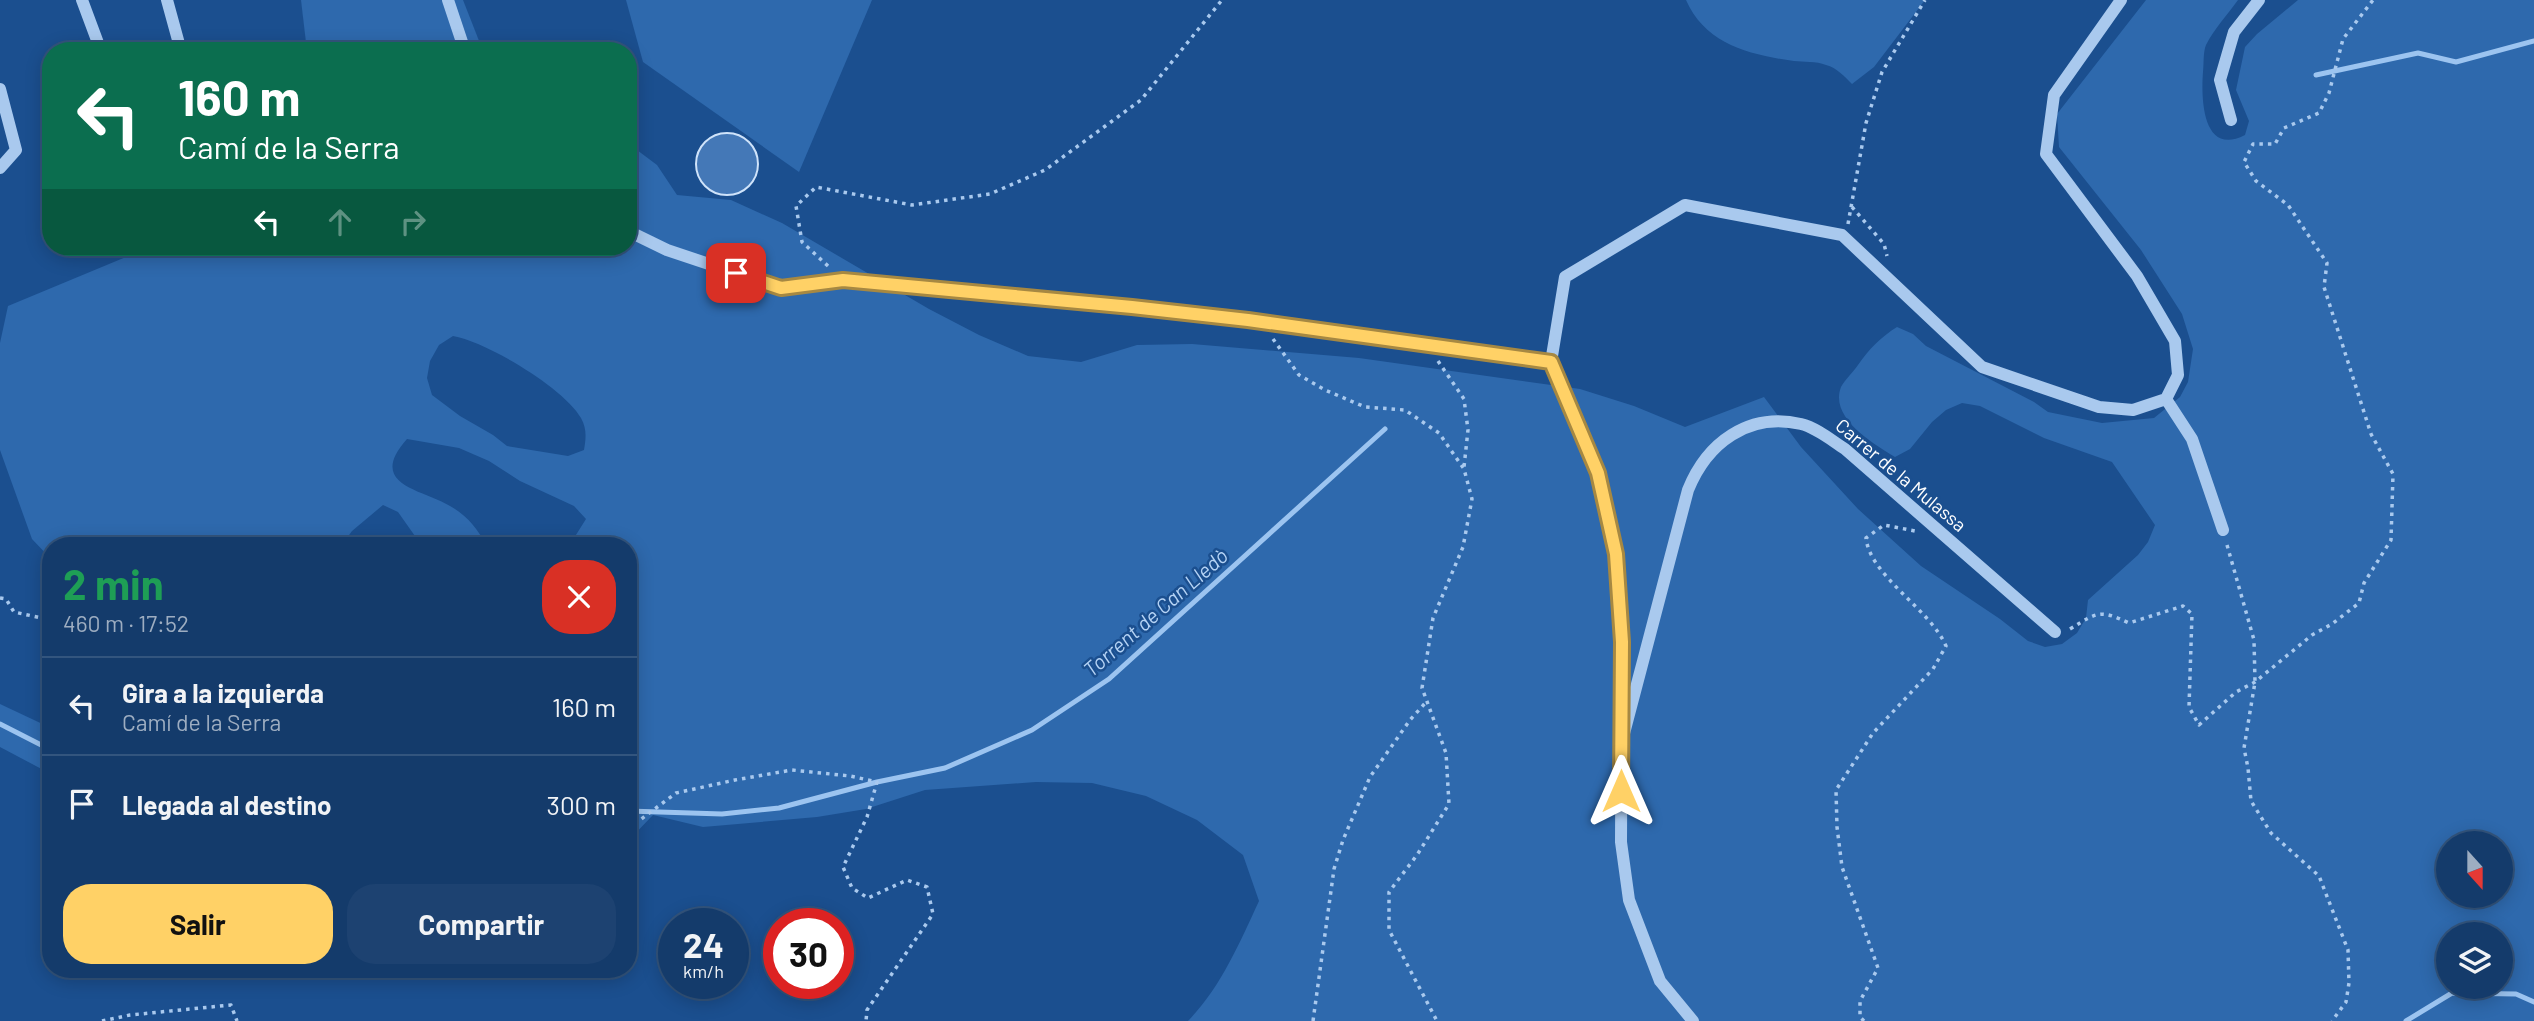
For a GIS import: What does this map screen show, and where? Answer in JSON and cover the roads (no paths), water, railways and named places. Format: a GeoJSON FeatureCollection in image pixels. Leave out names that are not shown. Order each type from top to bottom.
{"type":"FeatureCollection","features":[{"type":"Feature","properties":{"kind":"street"},"geometry":{"type":"LineString","coordinates":[[82,0],[98,42]]}},
{"type":"Feature","properties":{"kind":"street"},"geometry":{"type":"LineString","coordinates":[[167,0],[179,42]]}},
{"type":"Feature","properties":{"kind":"street"},"geometry":{"type":"LineString","coordinates":[[448,0],[463,42]]}},
{"type":"Feature","properties":{"kind":"street"},"geometry":{"type":"LineString","coordinates":[[1693,1021],[1660,981],[1629,900],[1621,842],[1622,642],[1616,554],[1598,473],[1551,362],[1565,277],[1685,205],[1842,235],[1982,367],[2099,407],[2133,410],[2166,399],[2178,375],[2175,341],[2137,275],[2046,154],[2054,94],[2121,0]]}},
{"type":"Feature","properties":{"kind":"street"},"geometry":{"type":"LineString","coordinates":[[2231,120],[2220,80],[2234,32],[2259,0]]}},
{"type":"Feature","properties":{"kind":"street"},"geometry":{"type":"LineString","coordinates":[[0,89],[16,150],[0,168]]}},
{"type":"Feature","properties":{"kind":"street"},"geometry":{"type":"LineString","coordinates":[[637,236],[667,250],[781,288],[843,280],[1248,320],[1551,362]]}},
{"type":"Feature","properties":{"kind":"street"},"geometry":{"type":"LineString","coordinates":[[2166,399],[2192,439],[2223,530]]}},
{"type":"Feature","properties":{"kind":"street","name":"Carrer de la Mulassa"},"geometry":{"type":"LineString","coordinates":[[1622,741],[1688,490],[1702,462],[1727,437],[1740,430],[1774,423],[1791,423],[1819,431],[1844,449],[2055,632]]}},
{"type":"Feature","properties":{"kind":"waterway"},"geometry":{"type":"LineString","coordinates":[[2316,75],[2418,53],[2456,62],[2534,41]]}},
{"type":"Feature","properties":{"kind":"waterway","name":"Torrent de Can Lledò"},"geometry":{"type":"LineString","coordinates":[[637,811],[722,814],[779,808],[877,782],[945,768],[1032,730],[1109,679],[1385,429]]}},
{"type":"Feature","properties":{"kind":"waterway","name":"Torrent de Can Lledò"},"geometry":{"type":"LineString","coordinates":[[0,724],[42,745]]}},
{"type":"Feature","properties":{"kind":"waterway"},"geometry":{"type":"LineString","coordinates":[[2406,1021],[2452,993],[2516,994],[2534,1002]]}}]}
